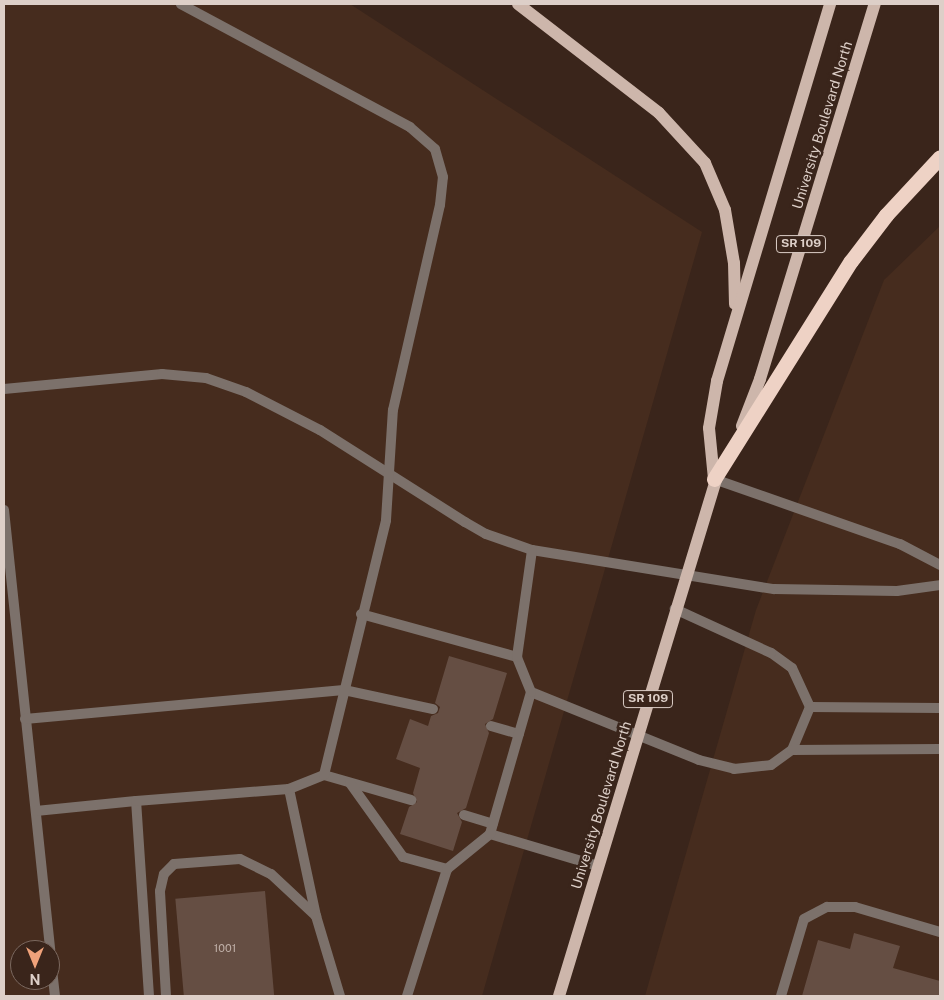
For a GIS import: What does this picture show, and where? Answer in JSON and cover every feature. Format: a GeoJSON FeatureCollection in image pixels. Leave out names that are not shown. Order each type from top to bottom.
{"type":"FeatureCollection","features":[{"type":"Feature","properties":{"kind":"highway"},"geometry":{"type":"LineString","coordinates":[[714,479],[851,261],[886,215],[940,157]]}},
{"type":"Feature","properties":{"kind":"main road"},"geometry":{"type":"LineString","coordinates":[[518,4],[659,113],[705,163],[721,195],[729,227],[734,263],[734,321]]}},
{"type":"Feature","properties":{"kind":"main road","name":"University Boulevard North"},"geometry":{"type":"LineString","coordinates":[[714,479],[710,435],[712,403],[734,321],[830,4]]}},
{"type":"Feature","properties":{"kind":"main road","name":"University Boulevard North"},"geometry":{"type":"LineString","coordinates":[[560,996],[714,479],[752,402],[875,4]]}},
{"type":"Feature","properties":{"kind":"lane"},"geometry":{"type":"LineString","coordinates":[[181,4],[410,127],[435,149],[442,163],[442,199],[393,410],[386,520],[361,614],[324,775]]}},
{"type":"Feature","properties":{"kind":"lane"},"geometry":{"type":"LineString","coordinates":[[4,389],[162,374],[206,378],[246,392],[320,430],[389,471],[479,530],[532,550],[685,574],[753,587],[798,591],[897,591],[940,585]]}},
{"type":"Feature","properties":{"kind":"lane"},"geometry":{"type":"LineString","coordinates":[[714,479],[900,544],[940,565]]}},
{"type":"Feature","properties":{"kind":"lane"},"geometry":{"type":"LineString","coordinates":[[4,510],[49,940]]}},
{"type":"Feature","properties":{"kind":"lane"},"geometry":{"type":"LineString","coordinates":[[407,996],[447,869],[491,829],[531,692],[518,656],[532,550]]}},
{"type":"Feature","properties":{"kind":"lane"},"geometry":{"type":"LineString","coordinates":[[531,692],[699,760],[734,769],[771,764],[792,750],[806,725],[810,708],[792,668],[771,653],[675,609]]}},
{"type":"Feature","properties":{"kind":"lane"},"geometry":{"type":"LineString","coordinates":[[361,614],[518,656]]}},
{"type":"Feature","properties":{"kind":"lane"},"geometry":{"type":"LineString","coordinates":[[25,719],[344,690],[433,709]]}},
{"type":"Feature","properties":{"kind":"lane"},"geometry":{"type":"LineString","coordinates":[[810,708],[940,708]]}},
{"type":"Feature","properties":{"kind":"lane"},"geometry":{"type":"LineString","coordinates":[[491,726],[519,734]]}},
{"type":"Feature","properties":{"kind":"lane"},"geometry":{"type":"LineString","coordinates":[[792,750],[940,749]]}},
{"type":"Feature","properties":{"kind":"lane"},"geometry":{"type":"LineString","coordinates":[[36,811],[289,789],[324,775],[411,800]]}},
{"type":"Feature","properties":{"kind":"lane"},"geometry":{"type":"LineString","coordinates":[[350,783],[403,857],[447,869]]}},
{"type":"Feature","properties":{"kind":"lane"},"geometry":{"type":"LineString","coordinates":[[289,789],[316,916],[340,996]]}},
{"type":"Feature","properties":{"kind":"lane"},"geometry":{"type":"LineString","coordinates":[[136,801],[149,996]]}},
{"type":"Feature","properties":{"kind":"lane"},"geometry":{"type":"LineString","coordinates":[[464,815],[491,829],[598,866]]}},
{"type":"Feature","properties":{"kind":"lane"},"geometry":{"type":"LineString","coordinates":[[166,996],[160,892],[164,874],[174,864],[240,859],[271,874],[316,916]]}},
{"type":"Feature","properties":{"kind":"lane"},"geometry":{"type":"LineString","coordinates":[[781,996],[804,919],[827,907],[856,907],[940,932]]}},
{"type":"Feature","properties":{"kind":"shaded area"},"geometry":{"type":"Polygon","coordinates":[[[4,4],[350,4],[702,232],[482,996],[4,996],[4,4]]]}},
{"type":"Feature","properties":{"kind":"shaded area"},"geometry":{"type":"Polygon","coordinates":[[[940,226],[940,996],[645,996],[756,610],[884,280],[940,226]]]}},
{"type":"Feature","properties":{"kind":"building"},"geometry":{"type":"Polygon","coordinates":[[[449,656],[507,673],[493,719],[485,724],[489,733],[466,808],[457,813],[462,822],[453,851],[400,834],[409,807],[417,802],[413,793],[420,768],[396,759],[410,719],[428,726],[431,716],[438,713],[440,707],[435,703],[449,656]]]}},
{"type":"Feature","properties":{"kind":"building"},"geometry":{"type":"Polygon","coordinates":[[[265,891],[274,996],[184,996],[175,899],[265,891]]]}},
{"type":"Feature","properties":{"kind":"building"},"geometry":{"type":"Polygon","coordinates":[[[854,933],[900,946],[893,968],[940,981],[940,996],[802,996],[818,940],[850,949],[854,933]]]}}]}
